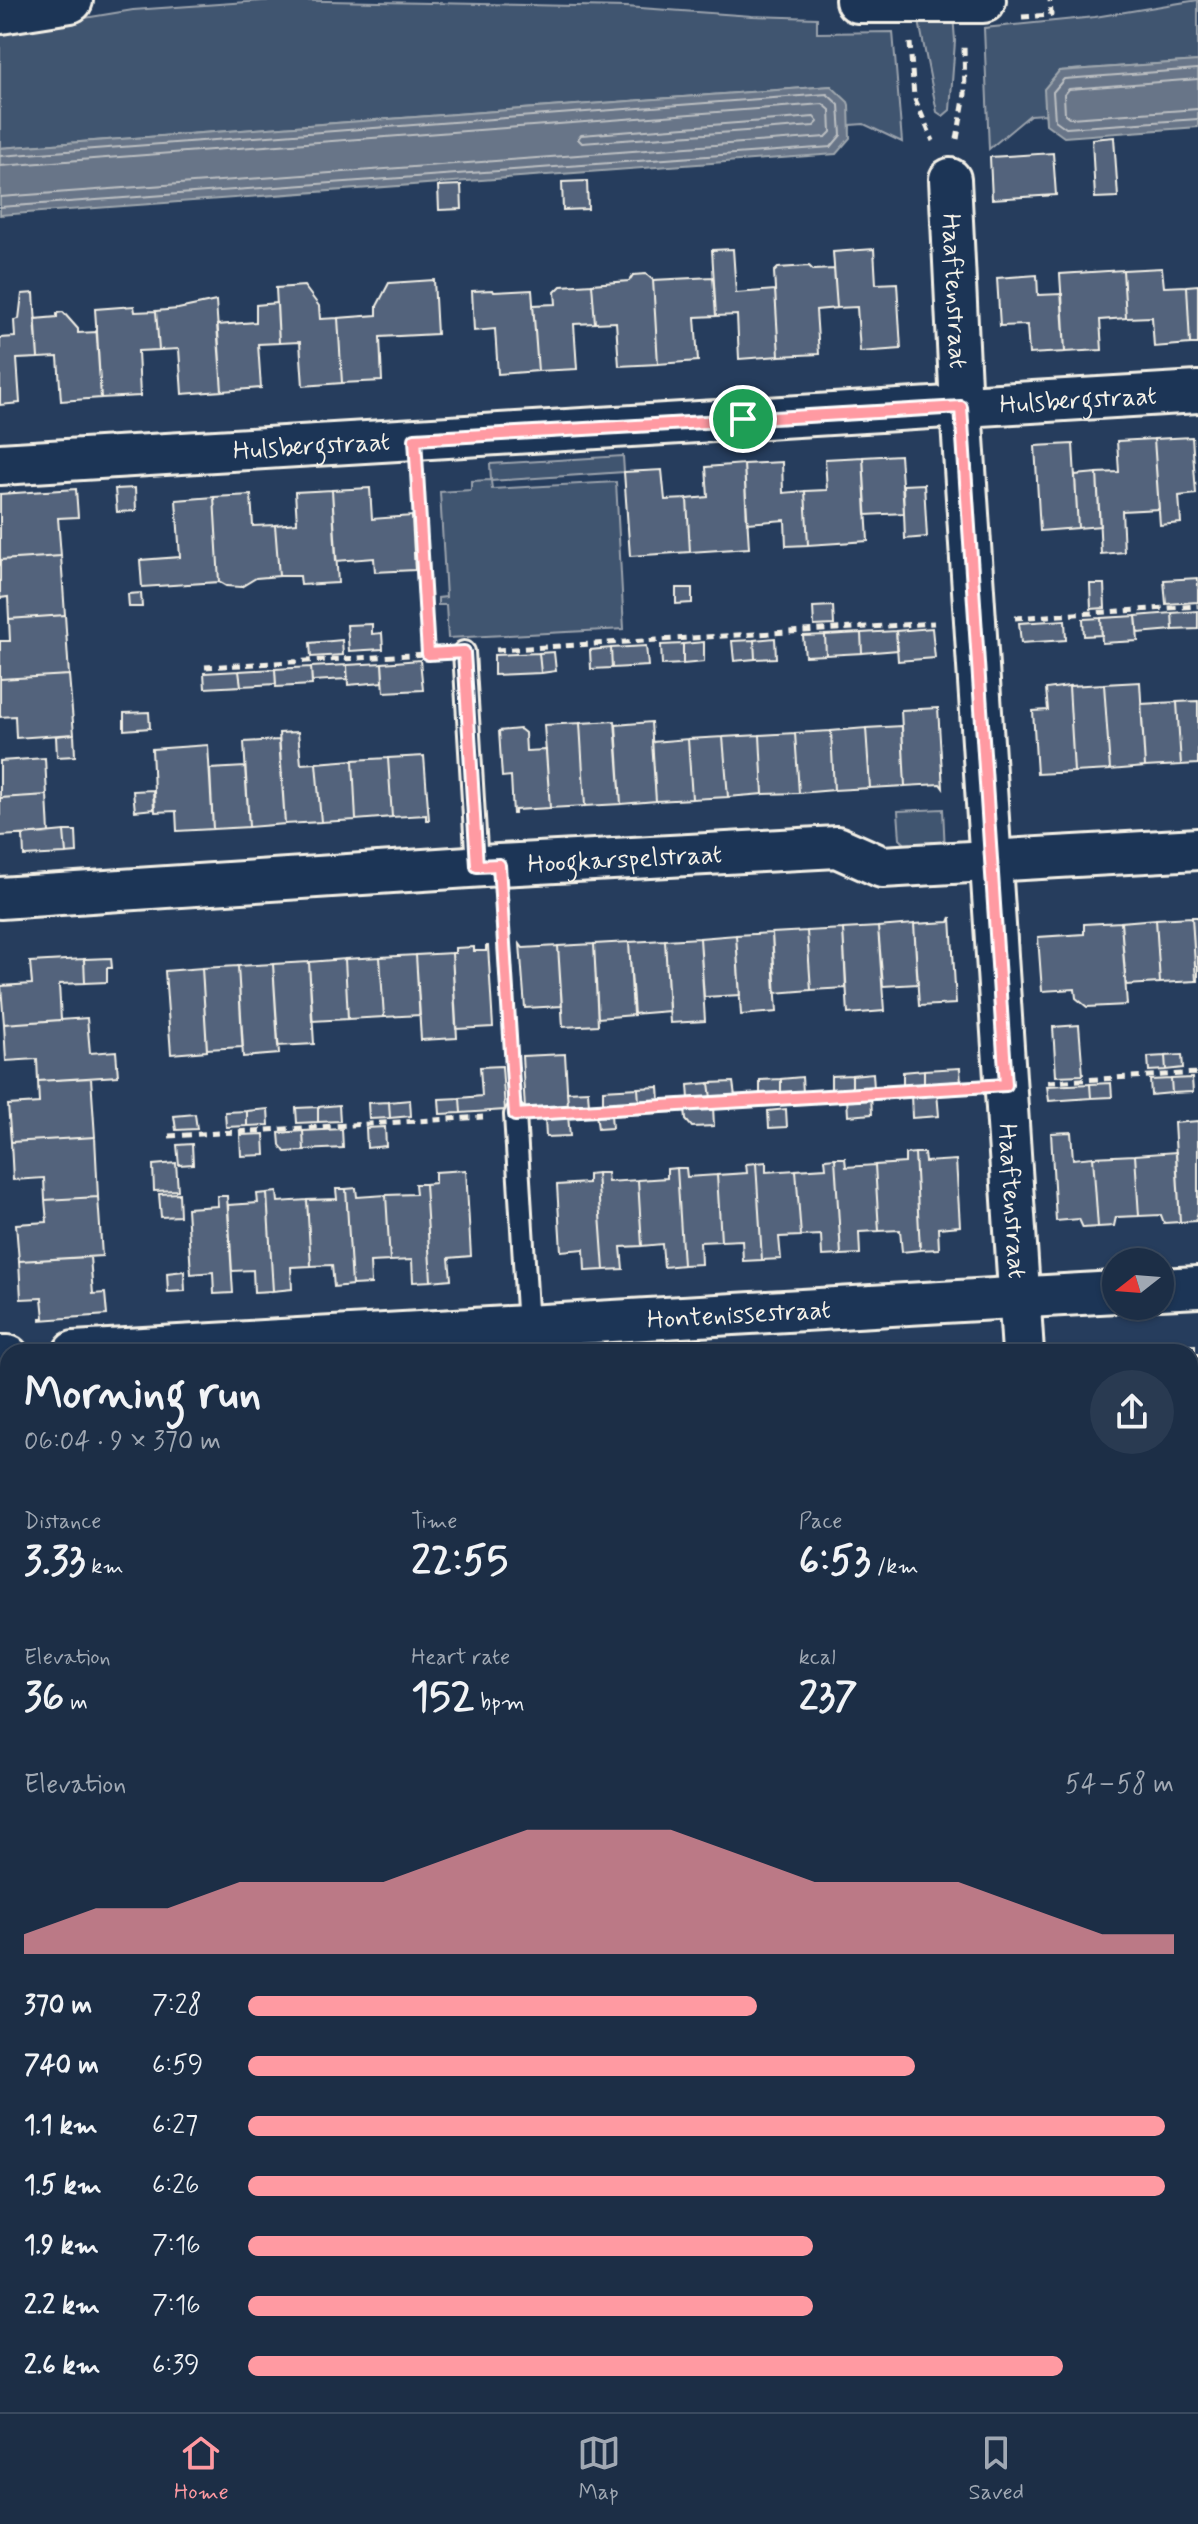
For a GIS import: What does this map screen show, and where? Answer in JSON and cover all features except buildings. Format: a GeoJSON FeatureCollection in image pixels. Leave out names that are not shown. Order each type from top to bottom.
{"type":"FeatureCollection","features":[{"type":"Feature","properties":{"kind":"street"},"geometry":{"type":"LineString","coordinates":[[0,11],[70,0]]}},
{"type":"Feature","properties":{"kind":"street"},"geometry":{"type":"LineString","coordinates":[[858,0],[968,0]]}},
{"type":"Feature","properties":{"kind":"street","name":"Haaftenstraat"},"geometry":{"type":"LineString","coordinates":[[950,179],[961,407],[1022,1344]]}},
{"type":"Feature","properties":{"kind":"street","name":"Hulsbergstraat"},"geometry":{"type":"LineString","coordinates":[[0,464],[1198,392]]}},
{"type":"Feature","properties":{"kind":"street","name":"Hoogkarspelstraat"},"geometry":{"type":"LineString","coordinates":[[0,898],[488,865],[837,847],[882,867],[1198,849]]}},
{"type":"Feature","properties":{"kind":"street"},"geometry":{"type":"LineString","coordinates":[[1174,1288],[1198,1287]]}},
{"type":"Feature","properties":{"kind":"street","name":"Hontenissestraat"},"geometry":{"type":"LineString","coordinates":[[214,1344],[1102,1293]]}},
{"type":"Feature","properties":{"kind":"lane"},"geometry":{"type":"LineString","coordinates":[[464,652],[488,865]]}},
{"type":"Feature","properties":{"kind":"lane"},"geometry":{"type":"LineString","coordinates":[[515,1115],[528,1326]]}},
{"type":"Feature","properties":{"kind":"path"},"geometry":{"type":"LineString","coordinates":[[950,179],[965,94],[968,0]]}},
{"type":"Feature","properties":{"kind":"path","name":"Haaftenstraat"},"geometry":{"type":"LineString","coordinates":[[908,1],[914,97],[950,179]]}},
{"type":"Feature","properties":{"kind":"path"},"geometry":{"type":"LineString","coordinates":[[415,439],[428,654]]}},
{"type":"Feature","properties":{"kind":"path"},"geometry":{"type":"LineString","coordinates":[[205,667],[1198,606]]}},
{"type":"Feature","properties":{"kind":"path"},"geometry":{"type":"LineString","coordinates":[[488,865],[515,1115]]}},
{"type":"Feature","properties":{"kind":"path"},"geometry":{"type":"LineString","coordinates":[[169,1136],[1198,1073]]}},
{"type":"Feature","properties":{"kind":"shaded area"},"geometry":{"type":"Polygon","coordinates":[[[276,0],[626,7],[817,18],[817,33],[893,32],[902,142],[864,124],[850,125],[849,132],[847,106],[831,86],[0,148],[0,32],[133,10],[276,0]]]}},
{"type":"Feature","properties":{"kind":"shaded area"},"geometry":{"type":"Polygon","coordinates":[[[1198,0],[1198,61],[1059,71],[1045,94],[1047,120],[1045,114],[1030,115],[989,149],[984,28],[1095,17],[1198,0]]]}},
{"type":"Feature","properties":{"kind":"shaded area"},"geometry":{"type":"Polygon","coordinates":[[[953,14],[955,41],[950,110],[943,116],[937,112],[918,16],[953,14]]]}},
{"type":"Feature","properties":{"kind":"shaded area"},"geometry":{"type":"Polygon","coordinates":[[[623,456],[624,472],[491,481],[492,489],[616,482],[624,629],[448,638],[446,605],[438,605],[438,598],[446,597],[440,492],[471,490],[471,481],[491,480],[490,464],[623,456]]]}},
{"type":"Feature","properties":{"kind":"shaded area"},"geometry":{"type":"Polygon","coordinates":[[[943,809],[945,851],[907,846],[900,839],[898,811],[943,809]]]}},
{"type":"Feature","properties":{"kind":"water"},"geometry":{"type":"Polygon","coordinates":[[[1198,61],[1198,127],[1064,137],[1046,124],[1044,89],[1059,71],[1198,61]]]}},
{"type":"Feature","properties":{"kind":"water"},"geometry":{"type":"Polygon","coordinates":[[[831,86],[849,105],[850,138],[836,154],[0,215],[0,148],[831,86]]]}},
{"type":"Feature","properties":{"kind":"route"},"geometry":{"type":"LineString","coordinates":[[961,407],[1006,1085],[515,1115],[499,865],[477,866],[464,652],[428,654],[415,439],[743,419],[961,407]]}}]}
